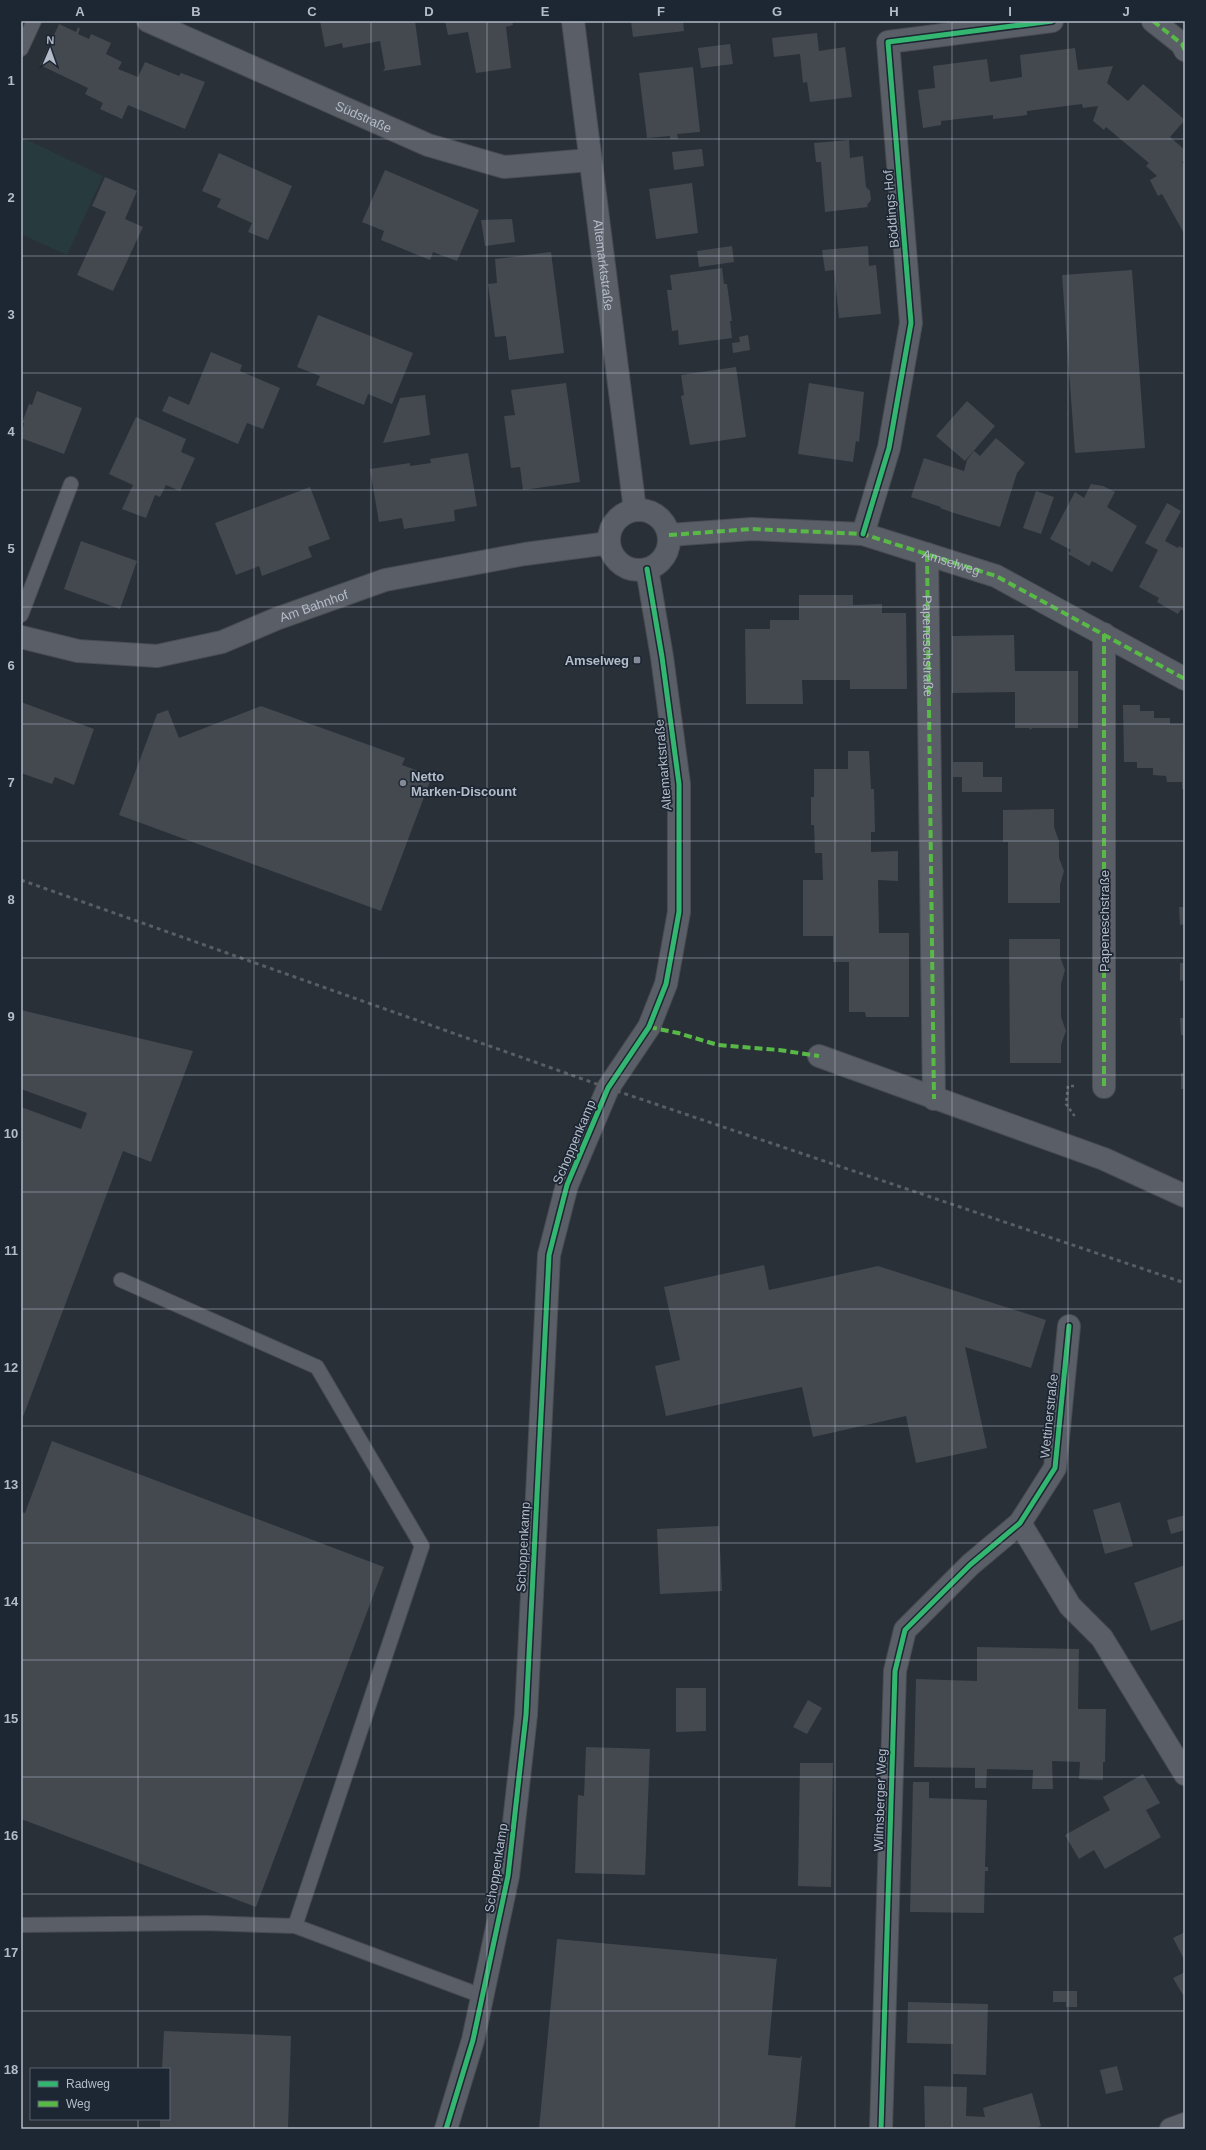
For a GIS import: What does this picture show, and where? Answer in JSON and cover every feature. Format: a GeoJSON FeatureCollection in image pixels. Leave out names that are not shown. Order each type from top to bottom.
{"type":"FeatureCollection","features":[{"type":"Feature","properties":{"kind":"street","name":"Südstraße"},"geometry":{"type":"LineString","coordinates":[[148,21],[428,145],[504,167],[590,160]]}},
{"type":"Feature","properties":{"kind":"street","name":"Altemarktstraße"},"geometry":{"type":"LineString","coordinates":[[573,21],[635,510]]}},
{"type":"Feature","properties":{"kind":"street","name":"Böddings Hof"},"geometry":{"type":"LineString","coordinates":[[863,534],[889,448],[911,323],[888,42],[1052,21]]}},
{"type":"Feature","properties":{"kind":"street"},"geometry":{"type":"LineString","coordinates":[[1153,21],[1182,44],[1185,50]]}},
{"type":"Feature","properties":{"kind":"street"},"geometry":{"type":"LineString","coordinates":[[635,510],[651,511],[661,518],[668,529],[669,535],[670,542],[667,554],[659,564],[648,569],[636,571],[626,568],[616,560],[609,543],[611,528],[617,518],[627,512],[635,510]]}},
{"type":"Feature","properties":{"kind":"street","name":"Amselweg"},"geometry":{"type":"LineString","coordinates":[[669,535],[752,529],[863,534],[996,576],[1185,679]]}},
{"type":"Feature","properties":{"kind":"street","name":"Am Bahnhof"},"geometry":{"type":"LineString","coordinates":[[21,637],[78,652],[156,656],[222,642],[276,619],[385,580],[525,554],[609,543]]}},
{"type":"Feature","properties":{"kind":"street","name":"Papeneschstraße"},"geometry":{"type":"LineString","coordinates":[[927,554],[934,1099]]}},
{"type":"Feature","properties":{"kind":"street","name":"Altemarktstraße"},"geometry":{"type":"LineString","coordinates":[[648,569],[662,657],[679,784],[679,912],[666,984]]}},
{"type":"Feature","properties":{"kind":"street","name":"Papeneschstraße"},"geometry":{"type":"LineString","coordinates":[[1104,634],[1104,1087]]}},
{"type":"Feature","properties":{"kind":"street","name":"Schoppenkamp"},"geometry":{"type":"LineString","coordinates":[[446,2129],[473,2040],[508,1876],[526,1715],[549,1256],[567,1185],[608,1088],[649,1027],[666,984]]}},
{"type":"Feature","properties":{"kind":"street"},"geometry":{"type":"LineString","coordinates":[[819,1056],[1104,1160],[1185,1196]]}},
{"type":"Feature","properties":{"kind":"street","name":"Wettinerstraße"},"geometry":{"type":"LineString","coordinates":[[1020,1523],[1055,1468],[1069,1326]]}},
{"type":"Feature","properties":{"kind":"street"},"geometry":{"type":"LineString","coordinates":[[1020,1523],[1070,1606],[1102,1638],[1185,1774]]}},
{"type":"Feature","properties":{"kind":"street","name":"Wilmsberger Weg"},"geometry":{"type":"LineString","coordinates":[[881,2129],[895,1671],[905,1630],[970,1565],[1020,1523]]}},
{"type":"Feature","properties":{"kind":"street"},"geometry":{"type":"LineString","coordinates":[[1170,2129],[1185,2124]]}},
{"type":"Feature","properties":{"kind":"lane"},"geometry":{"type":"LineString","coordinates":[[21,49],[34,21]]}},
{"type":"Feature","properties":{"kind":"lane"},"geometry":{"type":"LineString","coordinates":[[21,615],[71,484]]}},
{"type":"Feature","properties":{"kind":"lane"},"geometry":{"type":"LineString","coordinates":[[121,1280],[316,1367],[422,1546],[295,1926]]}},
{"type":"Feature","properties":{"kind":"lane"},"geometry":{"type":"LineString","coordinates":[[21,1925],[204,1923],[295,1926],[482,1996]]}},
{"type":"Feature","properties":{"kind":"path"},"geometry":{"type":"LineString","coordinates":[[1079,1122],[1066,1104],[1068,1086],[1104,1087]]}},
{"type":"Feature","properties":{"kind":"green space"},"geometry":{"type":"Polygon","coordinates":[[[21,137],[103,176],[67,255],[21,234],[21,137]]]}},
{"type":"Feature","properties":{"kind":"building"},"geometry":{"type":"Polygon","coordinates":[[[320,21],[415,21],[421,65],[383,71],[385,68],[380,41],[343,48],[342,43],[325,47],[320,21]]]}},
{"type":"Feature","properties":{"kind":"building"},"geometry":{"type":"Polygon","coordinates":[[[445,21],[512,21],[513,25],[506,27],[511,68],[476,73],[468,32],[448,35],[445,21]]]}},
{"type":"Feature","properties":{"kind":"building"},"geometry":{"type":"Polygon","coordinates":[[[631,21],[683,21],[684,31],[633,37],[631,21]]]}},
{"type":"Feature","properties":{"kind":"building"},"geometry":{"type":"Polygon","coordinates":[[[59,24],[76,32],[78,27],[80,29],[78,34],[89,39],[91,34],[111,43],[106,54],[122,62],[118,69],[138,77],[145,62],[179,76],[181,73],[205,82],[185,129],[128,105],[122,119],[100,109],[103,103],[85,94],[88,88],[40,65],[59,24]]]}},
{"type":"Feature","properties":{"kind":"building"},"geometry":{"type":"Polygon","coordinates":[[[817,33],[819,51],[845,47],[852,97],[810,102],[807,82],[803,83],[800,54],[774,57],[772,38],[817,33]]]}},
{"type":"Feature","properties":{"kind":"building"},"geometry":{"type":"Polygon","coordinates":[[[730,44],[733,64],[701,68],[698,48],[730,44]]]}},
{"type":"Feature","properties":{"kind":"building"},"geometry":{"type":"Polygon","coordinates":[[[1075,48],[1078,70],[1113,66],[1107,83],[1128,101],[1143,84],[1185,120],[1170,137],[1185,150],[1185,160],[1182,162],[1185,166],[1185,235],[1162,194],[1158,196],[1150,180],[1157,176],[1146,166],[1149,163],[1106,127],[1104,130],[1093,121],[1098,106],[1083,108],[1082,104],[1027,111],[1027,115],[1011,117],[993,119],[993,115],[941,121],[941,125],[923,128],[918,90],[935,88],[933,66],[987,59],[990,82],[1022,77],[1020,55],[1075,48]]]}},
{"type":"Feature","properties":{"kind":"building"},"geometry":{"type":"Polygon","coordinates":[[[693,67],[700,132],[677,134],[678,139],[670,139],[670,136],[647,138],[639,73],[693,67]]]}},
{"type":"Feature","properties":{"kind":"building"},"geometry":{"type":"Polygon","coordinates":[[[849,140],[850,158],[863,156],[866,187],[870,191],[871,200],[867,205],[868,207],[825,212],[821,162],[816,162],[814,143],[849,140]]]}},
{"type":"Feature","properties":{"kind":"building"},"geometry":{"type":"Polygon","coordinates":[[[702,149],[704,166],[674,170],[672,152],[702,149]]]}},
{"type":"Feature","properties":{"kind":"building"},"geometry":{"type":"Polygon","coordinates":[[[219,153],[292,186],[268,240],[248,232],[252,223],[217,207],[221,199],[202,191],[219,153]]]}},
{"type":"Feature","properties":{"kind":"building"},"geometry":{"type":"Polygon","coordinates":[[[385,170],[479,210],[457,261],[433,252],[430,260],[381,240],[384,231],[362,222],[385,170]]]}},
{"type":"Feature","properties":{"kind":"building"},"geometry":{"type":"Polygon","coordinates":[[[105,177],[137,191],[125,219],[143,227],[113,291],[77,275],[106,212],[92,206],[105,177]]]}},
{"type":"Feature","properties":{"kind":"building"},"geometry":{"type":"Polygon","coordinates":[[[692,183],[698,233],[656,239],[649,189],[692,183]]]}},
{"type":"Feature","properties":{"kind":"building"},"geometry":{"type":"Polygon","coordinates":[[[512,219],[515,242],[485,246],[481,220],[512,219]]]}},
{"type":"Feature","properties":{"kind":"building"},"geometry":{"type":"Polygon","coordinates":[[[732,246],[734,262],[699,267],[697,251],[732,246]]]}},
{"type":"Feature","properties":{"kind":"building"},"geometry":{"type":"Polygon","coordinates":[[[868,246],[869,266],[876,265],[881,314],[839,318],[834,270],[825,271],[822,250],[868,246]]]}},
{"type":"Feature","properties":{"kind":"building"},"geometry":{"type":"Polygon","coordinates":[[[551,252],[564,353],[509,360],[506,336],[495,337],[488,284],[497,283],[495,259],[551,252]]]}},
{"type":"Feature","properties":{"kind":"building"},"geometry":{"type":"Polygon","coordinates":[[[722,268],[724,284],[727,284],[732,321],[730,321],[732,338],[679,345],[678,330],[672,331],[667,290],[672,290],[670,275],[722,268]]]}},
{"type":"Feature","properties":{"kind":"building"},"geometry":{"type":"Polygon","coordinates":[[[1132,270],[1145,448],[1075,453],[1062,275],[1132,270]]]}},
{"type":"Feature","properties":{"kind":"building"},"geometry":{"type":"Polygon","coordinates":[[[318,315],[413,353],[392,404],[368,394],[364,405],[316,385],[320,376],[297,367],[318,315]]]}},
{"type":"Feature","properties":{"kind":"building"},"geometry":{"type":"Polygon","coordinates":[[[748,335],[750,350],[733,353],[732,343],[740,342],[739,337],[748,335]]]}},
{"type":"Feature","properties":{"kind":"building"},"geometry":{"type":"Polygon","coordinates":[[[211,352],[242,365],[240,371],[280,388],[263,429],[247,423],[238,444],[162,411],[169,396],[189,405],[211,352]]]}},
{"type":"Feature","properties":{"kind":"building"},"geometry":{"type":"Polygon","coordinates":[[[736,367],[746,437],[690,445],[681,396],[684,395],[681,375],[736,367]]]}},
{"type":"Feature","properties":{"kind":"building"},"geometry":{"type":"Polygon","coordinates":[[[566,383],[580,482],[523,490],[520,467],[511,468],[504,416],[515,415],[511,390],[566,383]]]}},
{"type":"Feature","properties":{"kind":"building"},"geometry":{"type":"Polygon","coordinates":[[[809,383],[864,392],[859,442],[856,441],[853,462],[798,454],[809,383]]]}},
{"type":"Feature","properties":{"kind":"building"},"geometry":{"type":"Polygon","coordinates":[[[37,391],[82,408],[64,454],[21,438],[24,423],[22,423],[29,404],[32,405],[37,391]]]}},
{"type":"Feature","properties":{"kind":"building"},"geometry":{"type":"Polygon","coordinates":[[[425,395],[430,435],[383,443],[400,398],[425,395]]]}},
{"type":"Feature","properties":{"kind":"building"},"geometry":{"type":"Polygon","coordinates":[[[967,401],[995,426],[965,461],[936,436],[967,401]]]}},
{"type":"Feature","properties":{"kind":"building"},"geometry":{"type":"Polygon","coordinates":[[[136,417],[186,439],[181,452],[195,458],[180,491],[166,485],[160,497],[155,495],[146,518],[122,509],[133,485],[109,474],[136,417]]]}},
{"type":"Feature","properties":{"kind":"building"},"geometry":{"type":"Polygon","coordinates":[[[996,438],[1025,463],[1017,473],[1000,527],[954,513],[911,497],[924,458],[964,471],[967,460],[974,451],[980,456],[996,438]]]}},
{"type":"Feature","properties":{"kind":"building"},"geometry":{"type":"Polygon","coordinates":[[[468,453],[477,506],[454,510],[455,521],[404,529],[402,518],[379,522],[370,469],[410,463],[410,466],[431,463],[430,459],[468,453]]]}},
{"type":"Feature","properties":{"kind":"building"},"geometry":{"type":"Polygon","coordinates":[[[1091,484],[1103,486],[1115,492],[1107,507],[1137,526],[1112,572],[1092,561],[1089,566],[1068,554],[1071,550],[1050,539],[1075,492],[1084,498],[1091,484]]]}},
{"type":"Feature","properties":{"kind":"building"},"geometry":{"type":"Polygon","coordinates":[[[310,487],[330,539],[308,547],[312,557],[262,576],[259,566],[236,575],[215,523],[310,487]]]}},
{"type":"Feature","properties":{"kind":"building"},"geometry":{"type":"Polygon","coordinates":[[[1036,491],[1054,497],[1041,534],[1023,528],[1036,491]]]}},
{"type":"Feature","properties":{"kind":"building"},"geometry":{"type":"Polygon","coordinates":[[[1167,503],[1181,511],[1165,541],[1178,548],[1179,546],[1185,549],[1185,612],[1181,609],[1178,614],[1157,602],[1159,598],[1139,587],[1158,550],[1145,543],[1167,503]]]}},
{"type":"Feature","properties":{"kind":"building"},"geometry":{"type":"Polygon","coordinates":[[[81,541],[137,561],[120,609],[64,589],[81,541]]]}},
{"type":"Feature","properties":{"kind":"building"},"geometry":{"type":"Polygon","coordinates":[[[799,595],[853,595],[853,605],[882,604],[882,613],[906,613],[907,689],[850,689],[850,680],[802,680],[803,704],[746,704],[745,629],[770,629],[770,620],[799,620],[799,595]]]}},
{"type":"Feature","properties":{"kind":"building"},"geometry":{"type":"Polygon","coordinates":[[[1014,635],[1015,671],[1078,671],[1078,728],[1033,728],[1029,730],[1030,728],[1015,728],[1015,692],[952,693],[952,636],[1014,635]]]}},
{"type":"Feature","properties":{"kind":"building"},"geometry":{"type":"Polygon","coordinates":[[[21,702],[94,729],[74,785],[55,777],[52,784],[21,773],[21,702]]]}},
{"type":"Feature","properties":{"kind":"building"},"geometry":{"type":"Polygon","coordinates":[[[1123,705],[1140,705],[1140,711],[1154,711],[1154,718],[1170,718],[1170,724],[1183,724],[1185,789],[1182,789],[1182,782],[1167,782],[1166,776],[1153,775],[1153,768],[1137,768],[1137,762],[1124,762],[1123,705]]]}},
{"type":"Feature","properties":{"kind":"building"},"geometry":{"type":"Polygon","coordinates":[[[261,706],[405,758],[402,765],[432,776],[381,911],[119,815],[157,714],[168,710],[179,738],[261,706]]]}},
{"type":"Feature","properties":{"kind":"building"},"geometry":{"type":"Polygon","coordinates":[[[848,751],[869,751],[871,789],[874,789],[875,832],[871,832],[871,852],[898,851],[898,881],[878,880],[879,933],[909,933],[909,1017],[866,1017],[865,1012],[849,1012],[849,962],[833,962],[833,936],[803,936],[803,880],[823,880],[822,853],[815,853],[814,825],[811,825],[811,797],[814,797],[814,769],[848,769],[848,751]]]}},
{"type":"Feature","properties":{"kind":"building"},"geometry":{"type":"Polygon","coordinates":[[[953,762],[983,762],[983,777],[1002,777],[1002,792],[962,792],[962,777],[953,777],[953,762]]]}},
{"type":"Feature","properties":{"kind":"building"},"geometry":{"type":"Polygon","coordinates":[[[1054,809],[1054,827],[1059,841],[1059,858],[1064,871],[1060,885],[1060,903],[1008,903],[1008,842],[1003,842],[1003,810],[1054,809]]]}},
{"type":"Feature","properties":{"kind":"building"},"geometry":{"type":"Polygon","coordinates":[[[1179,907],[1185,907],[1185,924],[1180,925],[1179,907]]]}},
{"type":"Feature","properties":{"kind":"building"},"geometry":{"type":"Polygon","coordinates":[[[1009,939],[1060,939],[1060,957],[1065,970],[1061,984],[1061,1017],[1066,1031],[1061,1045],[1061,1063],[1010,1063],[1009,939]]]}},
{"type":"Feature","properties":{"kind":"building"},"geometry":{"type":"Polygon","coordinates":[[[1180,963],[1185,963],[1185,980],[1180,981],[1180,963]]]}},
{"type":"Feature","properties":{"kind":"building"},"geometry":{"type":"Polygon","coordinates":[[[21,1010],[193,1051],[151,1162],[123,1151],[21,1422],[21,1107],[81,1129],[87,1113],[21,1089],[21,1010]]]}},
{"type":"Feature","properties":{"kind":"building"},"geometry":{"type":"Polygon","coordinates":[[[1180,1018],[1185,1018],[1185,1035],[1181,1035],[1180,1018]]]}},
{"type":"Feature","properties":{"kind":"building"},"geometry":{"type":"Polygon","coordinates":[[[1181,1073],[1185,1073],[1185,1089],[1181,1089],[1181,1073]]]}},
{"type":"Feature","properties":{"kind":"building"},"geometry":{"type":"Polygon","coordinates":[[[764,1265],[769,1290],[878,1266],[1046,1320],[1031,1368],[965,1347],[987,1448],[916,1463],[906,1416],[813,1437],[802,1387],[666,1416],[655,1366],[680,1360],[664,1287],[764,1265]]]}},
{"type":"Feature","properties":{"kind":"building"},"geometry":{"type":"Polygon","coordinates":[[[52,1441],[384,1567],[256,1907],[21,1819],[21,1512],[25,1513],[52,1441]]]}},
{"type":"Feature","properties":{"kind":"building"},"geometry":{"type":"Polygon","coordinates":[[[1120,1502],[1133,1546],[1105,1554],[1093,1510],[1120,1502]]]}},
{"type":"Feature","properties":{"kind":"building"},"geometry":{"type":"Polygon","coordinates":[[[1185,1515],[1185,1530],[1171,1534],[1167,1520],[1185,1515]]]}},
{"type":"Feature","properties":{"kind":"building"},"geometry":{"type":"Polygon","coordinates":[[[719,1526],[722,1591],[660,1594],[657,1529],[719,1526]]]}},
{"type":"Feature","properties":{"kind":"building"},"geometry":{"type":"Polygon","coordinates":[[[1185,1565],[1185,1619],[1151,1631],[1134,1583],[1185,1565]]]}},
{"type":"Feature","properties":{"kind":"building"},"geometry":{"type":"Polygon","coordinates":[[[977,1647],[1079,1649],[1078,1709],[1106,1709],[1105,1762],[1103,1762],[1103,1780],[1079,1779],[1080,1762],[1052,1761],[1053,1789],[1032,1789],[1033,1770],[987,1769],[986,1788],[975,1788],[975,1768],[914,1767],[916,1679],[977,1681],[977,1647]]]}},
{"type":"Feature","properties":{"kind":"building"},"geometry":{"type":"Polygon","coordinates":[[[676,1688],[706,1688],[706,1731],[676,1732],[676,1688]]]}},
{"type":"Feature","properties":{"kind":"building"},"geometry":{"type":"Polygon","coordinates":[[[808,1700],[822,1708],[807,1734],[793,1727],[808,1700]]]}},
{"type":"Feature","properties":{"kind":"building"},"geometry":{"type":"Polygon","coordinates":[[[586,1747],[650,1749],[645,1875],[575,1873],[578,1795],[584,1796],[586,1747]]]}},
{"type":"Feature","properties":{"kind":"building"},"geometry":{"type":"Polygon","coordinates":[[[800,1763],[833,1763],[831,1887],[798,1886],[800,1763]]]}},
{"type":"Feature","properties":{"kind":"building"},"geometry":{"type":"Polygon","coordinates":[[[1143,1774],[1160,1803],[1146,1810],[1161,1837],[1105,1869],[1094,1850],[1079,1859],[1065,1835],[1110,1810],[1103,1797],[1143,1774]]]}},
{"type":"Feature","properties":{"kind":"building"},"geometry":{"type":"Polygon","coordinates":[[[913,1782],[929,1782],[929,1798],[987,1800],[985,1867],[988,1867],[988,1871],[985,1871],[984,1913],[910,1912],[913,1782]]]}},
{"type":"Feature","properties":{"kind":"building"},"geometry":{"type":"Polygon","coordinates":[[[1185,1932],[1185,1961],[1173,1938],[1185,1932]]]}},
{"type":"Feature","properties":{"kind":"building"},"geometry":{"type":"Polygon","coordinates":[[[557,1939],[776,1959],[777,1956],[768,2055],[800,2058],[802,2055],[795,2129],[539,2129],[557,1939]]]}},
{"type":"Feature","properties":{"kind":"building"},"geometry":{"type":"Polygon","coordinates":[[[1185,1972],[1185,1994],[1183,1995],[1173,1978],[1185,1972]]]}},
{"type":"Feature","properties":{"kind":"building"},"geometry":{"type":"Polygon","coordinates":[[[1053,1991],[1077,1991],[1077,2007],[1066,2007],[1066,2002],[1053,2002],[1053,1991]]]}},
{"type":"Feature","properties":{"kind":"building"},"geometry":{"type":"Polygon","coordinates":[[[908,2002],[988,2004],[986,2075],[953,2074],[953,2044],[907,2043],[908,2002]]]}},
{"type":"Feature","properties":{"kind":"building"},"geometry":{"type":"Polygon","coordinates":[[[164,2031],[291,2036],[288,2129],[160,2129],[160,2120],[170,2120],[170,2068],[162,2068],[164,2031]]]}},
{"type":"Feature","properties":{"kind":"building"},"geometry":{"type":"Polygon","coordinates":[[[1117,2066],[1123,2090],[1106,2094],[1100,2070],[1117,2066]]]}},
{"type":"Feature","properties":{"kind":"building"},"geometry":{"type":"Polygon","coordinates":[[[924,2086],[967,2087],[966,2116],[985,2117],[983,2108],[1032,2093],[1041,2126],[1032,2129],[925,2129],[924,2086]]]}},
{"type":"Feature","properties":{"kind":"railway"},"geometry":{"type":"LineString","coordinates":[[21,880],[608,1088],[1185,1283]]}},
{"type":"Feature","properties":{"kind":"marked path"},"geometry":{"type":"LineString","coordinates":[[1153,21],[1182,44],[1185,50]]}},
{"type":"Feature","properties":{"kind":"marked path"},"geometry":{"type":"LineString","coordinates":[[669,535],[752,529],[863,534],[996,576],[1185,679]]}},
{"type":"Feature","properties":{"kind":"marked path"},"geometry":{"type":"LineString","coordinates":[[927,554],[934,1099]]}},
{"type":"Feature","properties":{"kind":"marked path"},"geometry":{"type":"LineString","coordinates":[[1104,634],[1104,1087]]}},
{"type":"Feature","properties":{"kind":"marked path"},"geometry":{"type":"LineString","coordinates":[[649,1027],[678,1033],[718,1045],[779,1050],[819,1056]]}},
{"type":"Feature","properties":{"kind":"cycle path"},"geometry":{"type":"LineString","coordinates":[[863,534],[889,448],[911,323],[888,42],[1052,21]]}},
{"type":"Feature","properties":{"kind":"cycle path"},"geometry":{"type":"LineString","coordinates":[[446,2129],[473,2040],[508,1876],[526,1715],[549,1255],[567,1185],[608,1088],[649,1027],[666,984],[679,912],[679,784],[662,657],[647,569]]}},
{"type":"Feature","properties":{"kind":"cycle path"},"geometry":{"type":"LineString","coordinates":[[881,2129],[895,1671],[905,1630],[970,1565],[1020,1523],[1055,1468],[1069,1326]]}},
{"type":"Feature","properties":{"kind":"place","name":"Amselweg"},"geometry":{"type":"Point","coordinates":[637,660]}},
{"type":"Feature","properties":{"kind":"place","name":"Netto Marken-Discount"},"geometry":{"type":"Point","coordinates":[403,783]}}]}
